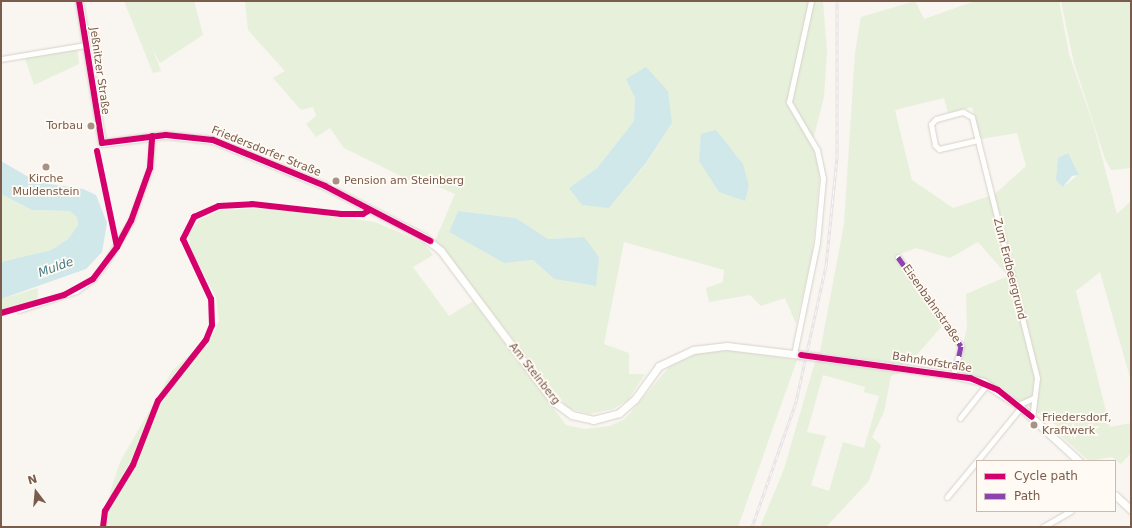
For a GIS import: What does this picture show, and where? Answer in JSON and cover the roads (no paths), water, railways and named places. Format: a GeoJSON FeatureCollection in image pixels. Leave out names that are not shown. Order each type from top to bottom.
{"type":"FeatureCollection","features":[{"type":"Feature","properties":{"kind":"main road","name":"Jeßnitzer Straße"},"geometry":{"type":"LineString","coordinates":[[79,1],[101,142]]}},
{"type":"Feature","properties":{"kind":"main road","name":"Friedersdorfer Straße"},"geometry":{"type":"LineString","coordinates":[[101,142],[108,145],[152,136],[213,140],[316,182],[370,210]]}},
{"type":"Feature","properties":{"kind":"main road","name":"Am Steinberg"},"geometry":{"type":"LineString","coordinates":[[370,210],[436,246],[554,402],[577,417],[598,420],[619,413],[635,399],[656,369],[684,352],[721,346],[818,357]]}},
{"type":"Feature","properties":{"kind":"main road","name":"Bahnhofstraße"},"geometry":{"type":"LineString","coordinates":[[818,357],[953,375],[987,384],[1020,406],[1078,460]]}},
{"type":"Feature","properties":{"kind":"main road"},"geometry":{"type":"LineString","coordinates":[[1116,496],[1131,510]]}},
{"type":"Feature","properties":{"kind":"street"},"geometry":{"type":"LineString","coordinates":[[798,355],[817,243],[823,170],[814,144],[789,105],[811,1]]}},
{"type":"Feature","properties":{"kind":"street"},"geometry":{"type":"LineString","coordinates":[[1,58],[86,44]]}},
{"type":"Feature","properties":{"kind":"street","name":"Zum Erdbeergrund"},"geometry":{"type":"LineString","coordinates":[[978,140],[939,149],[935,145],[931,124],[936,119],[967,113],[972,117],[978,140],[1037,378],[1032,417]]}},
{"type":"Feature","properties":{"kind":"street"},"geometry":{"type":"LineString","coordinates":[[19,310],[76,291],[93,279],[105,264],[131,221],[150,168],[152,136]]}},
{"type":"Feature","properties":{"kind":"street","name":"Eisenbahnstraße"},"geometry":{"type":"LineString","coordinates":[[898,257],[961,346],[953,375]]}},
{"type":"Feature","properties":{"kind":"street"},"geometry":{"type":"LineString","coordinates":[[960,418],[987,384]]}},
{"type":"Feature","properties":{"kind":"street"},"geometry":{"type":"LineString","coordinates":[[978,460],[1020,406],[1034,398]]}},
{"type":"Feature","properties":{"kind":"street"},"geometry":{"type":"LineString","coordinates":[[947,497],[976,462]]}},
{"type":"Feature","properties":{"kind":"street"},"geometry":{"type":"LineString","coordinates":[[1042,527],[1069,512]]}},
{"type":"Feature","properties":{"kind":"water"},"geometry":{"type":"Polygon","coordinates":[[[646,67],[668,91],[672,123],[646,163],[609,208],[582,205],[569,188],[597,168],[634,121],[635,98],[626,79],[646,67]]]}},
{"type":"Feature","properties":{"kind":"water"},"geometry":{"type":"Polygon","coordinates":[[[716,130],[743,164],[749,186],[745,201],[719,192],[699,161],[701,134],[716,130]]]}},
{"type":"Feature","properties":{"kind":"water"},"geometry":{"type":"Polygon","coordinates":[[[1068,153],[1079,175],[1072,176],[1063,187],[1056,180],[1058,158],[1068,153]]]}},
{"type":"Feature","properties":{"kind":"water","name":"Mulde"},"geometry":{"type":"Polygon","coordinates":[[[1,161],[37,182],[83,189],[96,195],[107,223],[102,252],[86,269],[1,299],[1,262],[51,250],[68,239],[78,225],[77,217],[70,211],[32,210],[1,194],[1,161]]]}},
{"type":"Feature","properties":{"kind":"water"},"geometry":{"type":"Polygon","coordinates":[[[458,211],[516,218],[548,239],[584,237],[599,257],[596,286],[554,279],[533,260],[504,263],[449,232],[458,211]]]}},
{"type":"Feature","properties":{"kind":"railway"},"geometry":{"type":"LineString","coordinates":[[752,527],[796,402],[826,266],[837,157],[837,1]]}},
{"type":"Feature","properties":{"kind":"place","name":"Torbau"},"geometry":{"type":"Point","coordinates":[91,126]}},
{"type":"Feature","properties":{"kind":"place","name":"Kirche Muldenstein"},"geometry":{"type":"Point","coordinates":[46,167]}},
{"type":"Feature","properties":{"kind":"place","name":"Pension am Steinberg"},"geometry":{"type":"Point","coordinates":[336,181]}},
{"type":"Feature","properties":{"kind":"place","name":"Friedersdorf, Kraftwerk"},"geometry":{"type":"Point","coordinates":[1034,425]}}]}
